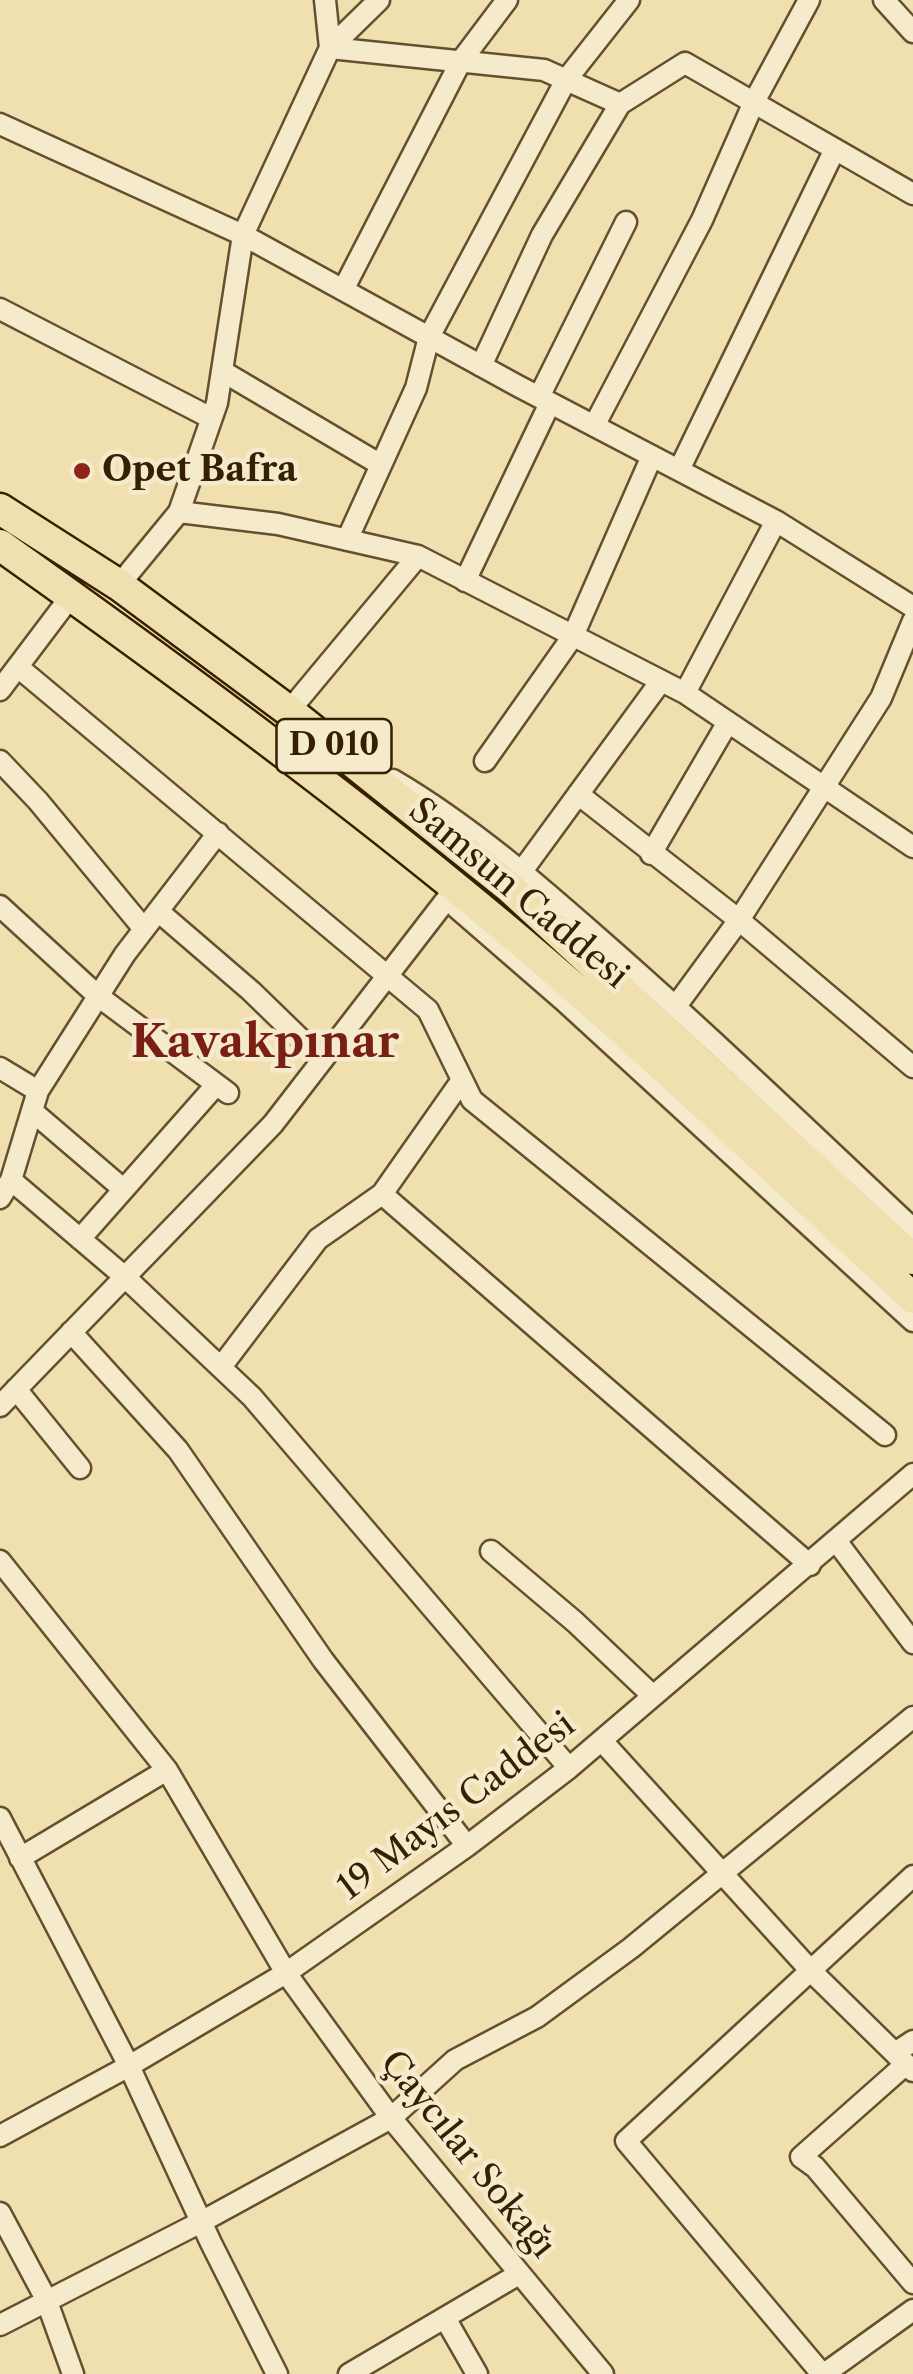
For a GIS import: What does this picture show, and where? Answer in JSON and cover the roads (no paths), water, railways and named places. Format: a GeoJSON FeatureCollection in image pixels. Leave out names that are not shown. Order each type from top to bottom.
{"type":"FeatureCollection","features":[{"type":"Feature","properties":{"kind":"highway","name":"Samsun Caddesi"},"geometry":{"type":"LineString","coordinates":[[0,510],[119,585],[289,710],[509,888],[913,1259]]}},
{"type":"Feature","properties":{"kind":"highway","name":"Samsun Caddesi"},"geometry":{"type":"LineString","coordinates":[[0,545],[282,749],[352,804],[452,893],[650,1018],[913,1298]]}},
{"type":"Feature","properties":{"kind":"street"},"geometry":{"type":"LineString","coordinates":[[326,0],[330,48]]}},
{"type":"Feature","properties":{"kind":"street"},"geometry":{"type":"LineString","coordinates":[[119,585],[179,512],[211,418],[222,371],[243,235],[330,48],[378,0]]}},
{"type":"Feature","properties":{"kind":"street"},"geometry":{"type":"LineString","coordinates":[[343,290],[461,61],[507,0]]}},
{"type":"Feature","properties":{"kind":"street"},"geometry":{"type":"LineString","coordinates":[[347,540],[416,388],[429,337],[566,80],[629,0]]}},
{"type":"Feature","properties":{"kind":"street"},"geometry":{"type":"LineString","coordinates":[[594,426],[702,220],[754,102],[809,0]]}},
{"type":"Feature","properties":{"kind":"street"},"geometry":{"type":"LineString","coordinates":[[884,0],[913,32]]}},
{"type":"Feature","properties":{"kind":"street"},"geometry":{"type":"LineString","coordinates":[[330,48],[544,70],[620,104]]}},
{"type":"Feature","properties":{"kind":"street"},"geometry":{"type":"LineString","coordinates":[[482,366],[542,235],[620,104],[685,63],[913,194]]}},
{"type":"Feature","properties":{"kind":"street"},"geometry":{"type":"LineString","coordinates":[[0,124],[243,235],[544,400],[776,521],[913,607]]}},
{"type":"Feature","properties":{"kind":"street"},"geometry":{"type":"LineString","coordinates":[[679,470],[834,149]]}},
{"type":"Feature","properties":{"kind":"street"},"geometry":{"type":"LineString","coordinates":[[465,581],[626,222]]}},
{"type":"Feature","properties":{"kind":"street"},"geometry":{"type":"LineString","coordinates":[[0,309],[211,418]]}},
{"type":"Feature","properties":{"kind":"street"},"geometry":{"type":"LineString","coordinates":[[222,371],[381,465]]}},
{"type":"Feature","properties":{"kind":"street"},"geometry":{"type":"LineString","coordinates":[[485,761],[573,636],[652,456]]}},
{"type":"Feature","properties":{"kind":"street"},"geometry":{"type":"LineString","coordinates":[[179,512],[278,524],[418,556],[685,693],[912,846]]}},
{"type":"Feature","properties":{"kind":"street"},"geometry":{"type":"LineString","coordinates":[[685,693],[776,521]]}},
{"type":"Feature","properties":{"kind":"street"},"geometry":{"type":"LineString","coordinates":[[289,710],[418,556]]}},
{"type":"Feature","properties":{"kind":"street"},"geometry":{"type":"LineString","coordinates":[[0,690],[71,596]]}},
{"type":"Feature","properties":{"kind":"street"},"geometry":{"type":"LineString","coordinates":[[650,1018],[739,920],[881,698],[913,621]]}},
{"type":"Feature","properties":{"kind":"street"},"geometry":{"type":"LineString","coordinates":[[18,667],[428,1010],[472,1100],[885,1436]]}},
{"type":"Feature","properties":{"kind":"street"},"geometry":{"type":"LineString","coordinates":[[522,870],[661,681]]}},
{"type":"Feature","properties":{"kind":"street"},"geometry":{"type":"LineString","coordinates":[[651,854],[728,722]]}},
{"type":"Feature","properties":{"kind":"street"},"geometry":{"type":"LineString","coordinates":[[328,740],[449,813],[522,870],[650,1018],[913,1229]]}},
{"type":"Feature","properties":{"kind":"street"},"geometry":{"type":"LineString","coordinates":[[0,761],[144,929]]}},
{"type":"Feature","properties":{"kind":"street"},"geometry":{"type":"LineString","coordinates":[[578,794],[739,920],[913,1067]]}},
{"type":"Feature","properties":{"kind":"street"},"geometry":{"type":"LineString","coordinates":[[218,833],[98,996],[35,1101],[5,1189],[80,1239],[252,1398],[569,1768]]}},
{"type":"Feature","properties":{"kind":"street"},"geometry":{"type":"LineString","coordinates":[[80,1468],[5,1398],[273,1124],[452,893],[913,1321]]}},
{"type":"Feature","properties":{"kind":"street"},"geometry":{"type":"LineString","coordinates":[[0,906],[98,996],[222,1089],[122,1188],[80,1239]]}},
{"type":"Feature","properties":{"kind":"street"},"geometry":{"type":"LineString","coordinates":[[158,912],[322,1060]]}},
{"type":"Feature","properties":{"kind":"street"},"geometry":{"type":"LineString","coordinates":[[0,1068],[122,1188]]}},
{"type":"Feature","properties":{"kind":"street"},"geometry":{"type":"LineString","coordinates":[[220,1367],[318,1239],[382,1194],[462,1080]]}},
{"type":"Feature","properties":{"kind":"street"},"geometry":{"type":"LineString","coordinates":[[382,1194],[810,1565]]}},
{"type":"Feature","properties":{"kind":"street"},"geometry":{"type":"LineString","coordinates":[[71,1332],[178,1450],[323,1660],[467,1846]]}},
{"type":"Feature","properties":{"kind":"street","name":"19 Mayıs Caddesi"},"geometry":{"type":"LineString","coordinates":[[0,2136],[286,1973],[467,1846],[602,1741],[913,1474]]}},
{"type":"Feature","properties":{"kind":"street"},"geometry":{"type":"LineString","coordinates":[[837,1542],[913,1643]]}},
{"type":"Feature","properties":{"kind":"street"},"geometry":{"type":"LineString","coordinates":[[491,1552],[575,1622],[653,1696]]}},
{"type":"Feature","properties":{"kind":"street","name":"Çaycılar Sokağı"},"geometry":{"type":"LineString","coordinates":[[0,1560],[167,1770],[286,1973],[391,2118],[603,2374]]}},
{"type":"Feature","properties":{"kind":"street"},"geometry":{"type":"LineString","coordinates":[[0,2325],[201,2222],[391,2118],[455,2060],[537,2016],[631,1948],[913,1717]]}},
{"type":"Feature","properties":{"kind":"street"},"geometry":{"type":"LineString","coordinates":[[602,1741],[811,1971],[905,2063]]}},
{"type":"Feature","properties":{"kind":"street"},"geometry":{"type":"LineString","coordinates":[[20,1858],[167,1770]]}},
{"type":"Feature","properties":{"kind":"street"},"geometry":{"type":"LineString","coordinates":[[0,1818],[128,2066],[277,2374]]}},
{"type":"Feature","properties":{"kind":"street"},"geometry":{"type":"LineString","coordinates":[[913,1876],[626,2141],[823,2374],[913,2310]]}},
{"type":"Feature","properties":{"kind":"street"},"geometry":{"type":"LineString","coordinates":[[913,2040],[905,2063],[800,2157],[815,2167],[913,2284]]}},
{"type":"Feature","properties":{"kind":"street"},"geometry":{"type":"LineString","coordinates":[[0,2213],[46,2300],[73,2374]]}},
{"type":"Feature","properties":{"kind":"street"},"geometry":{"type":"LineString","coordinates":[[348,2374],[520,2274]]}},
{"type":"Feature","properties":{"kind":"street"},"geometry":{"type":"LineString","coordinates":[[445,2318],[476,2374]]}},
{"type":"Feature","properties":{"kind":"place","name":"Opet Bafra"},"geometry":{"type":"Point","coordinates":[82,471]}},
{"type":"Feature","properties":{"kind":"district","name":"Kavakpınar"},"geometry":{"type":"Point","coordinates":[265,1044]}}]}
